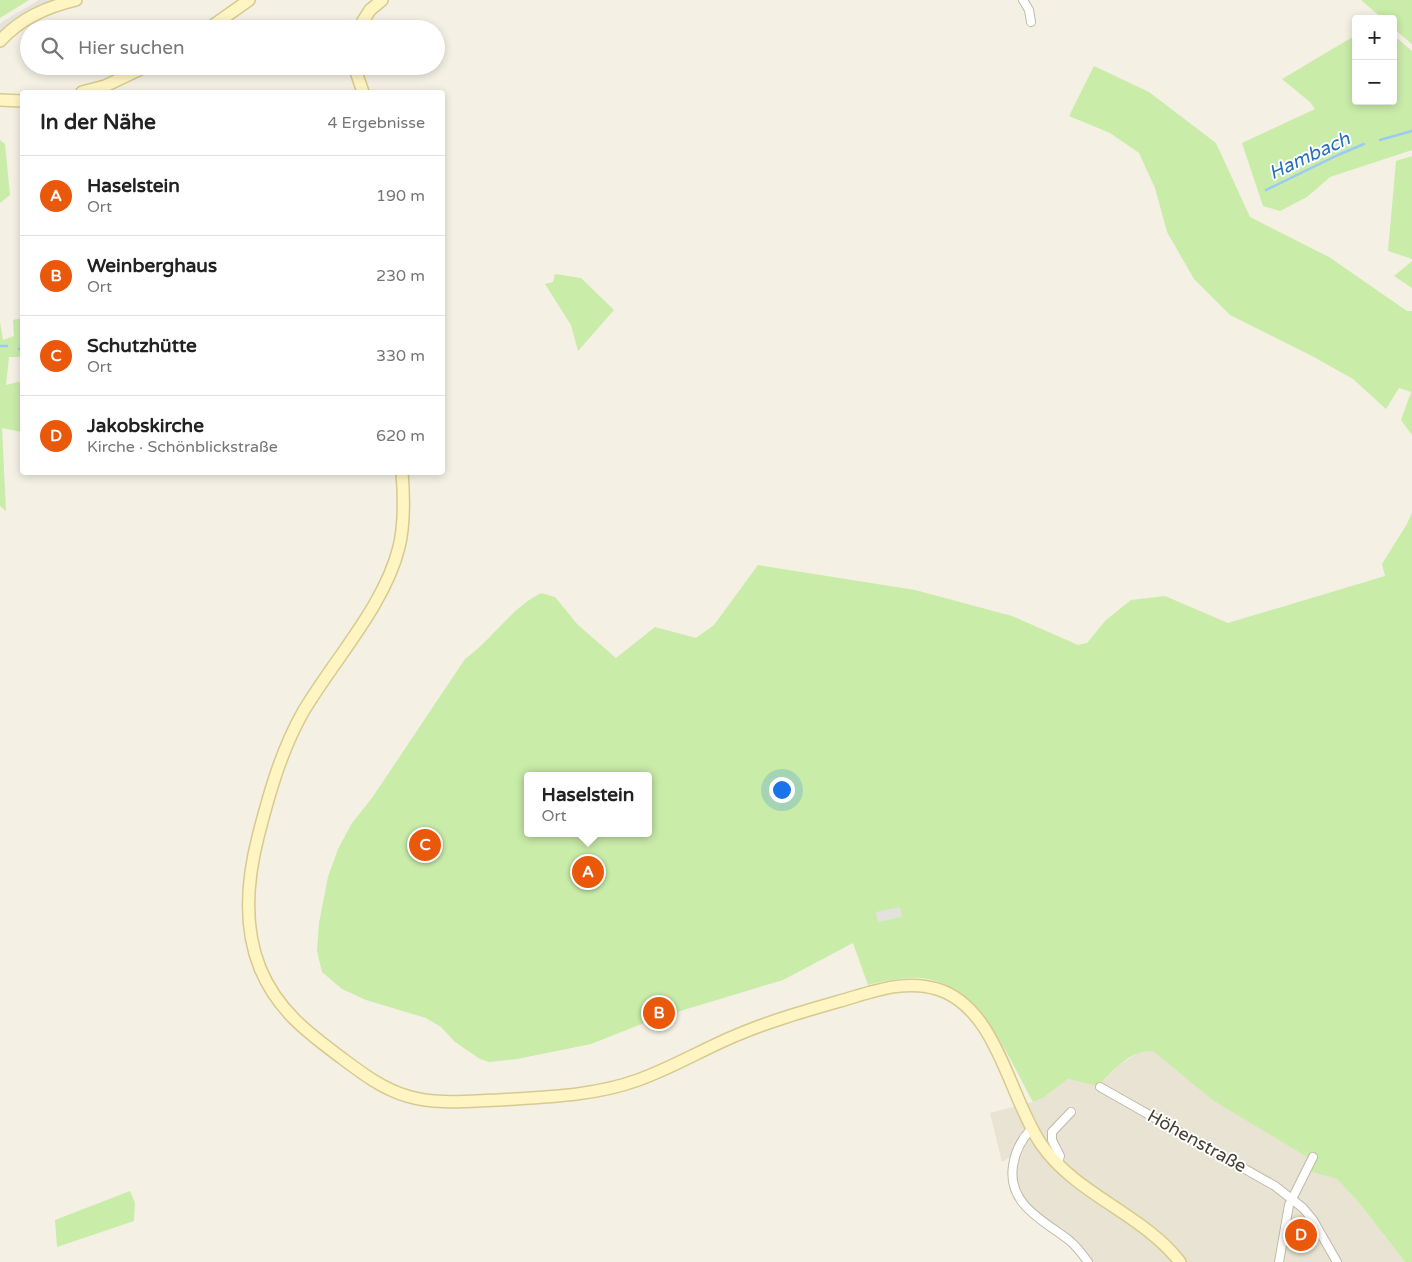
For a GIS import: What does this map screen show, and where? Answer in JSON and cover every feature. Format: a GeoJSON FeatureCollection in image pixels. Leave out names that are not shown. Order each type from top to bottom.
{"type":"FeatureCollection","features":[{"type":"Feature","properties":{"kind":"street"},"geometry":{"type":"LineString","coordinates":[[25,20],[37,13],[76,0]]}},
{"type":"Feature","properties":{"kind":"street"},"geometry":{"type":"LineString","coordinates":[[364,20],[370,10],[382,0]]}},
{"type":"Feature","properties":{"kind":"street"},"geometry":{"type":"LineString","coordinates":[[1023,0],[1029,10],[1031,22]]}},
{"type":"Feature","properties":{"kind":"street"},"geometry":{"type":"LineString","coordinates":[[221,20],[246,2]]}},
{"type":"Feature","properties":{"kind":"street"},"geometry":{"type":"LineString","coordinates":[[0,41],[20,23]]}},
{"type":"Feature","properties":{"kind":"street"},"geometry":{"type":"LineString","coordinates":[[90,90],[105,86],[128,75]]}},
{"type":"Feature","properties":{"kind":"street"},"geometry":{"type":"LineString","coordinates":[[357,75],[362,90]]}},
{"type":"Feature","properties":{"kind":"street"},"geometry":{"type":"LineString","coordinates":[[0,100],[20,101]]}},
{"type":"Feature","properties":{"kind":"street"},"geometry":{"type":"LineString","coordinates":[[402,475],[402,530],[399,550],[387,582],[304,711],[290,738],[273,781],[254,853],[248,896],[254,951],[269,988],[300,1027],[363,1074],[401,1095],[420,1100],[450,1102],[543,1097],[602,1090],[636,1081],[735,1036],[776,1020],[874,991],[915,984],[947,992],[972,1012],[987,1032],[1031,1128],[1058,1163],[1081,1183],[1148,1229],[1180,1262]]}},
{"type":"Feature","properties":{"kind":"street","name":"Höhenstraße"},"geometry":{"type":"LineString","coordinates":[[1100,1088],[1257,1175],[1292,1199],[1313,1220],[1337,1262]]}},
{"type":"Feature","properties":{"kind":"street"},"geometry":{"type":"LineString","coordinates":[[1058,1163],[1060,1156],[1052,1140],[1052,1132],[1071,1112]]}},
{"type":"Feature","properties":{"kind":"street"},"geometry":{"type":"LineString","coordinates":[[1031,1128],[1021,1141],[1014,1158],[1012,1179],[1018,1198],[1033,1214],[1072,1243],[1088,1262]]}},
{"type":"Feature","properties":{"kind":"street"},"geometry":{"type":"LineString","coordinates":[[1279,1262],[1283,1230],[1292,1199],[1314,1157]]}},
{"type":"Feature","properties":{"kind":"shaded area"},"geometry":{"type":"Polygon","coordinates":[[[39,0],[58,0],[0,33],[0,24],[39,0]]]}},
{"type":"Feature","properties":{"kind":"shaded area"},"geometry":{"type":"Polygon","coordinates":[[[900,907],[902,917],[878,922],[876,912],[900,907]]]}},
{"type":"Feature","properties":{"kind":"shaded area"},"geometry":{"type":"Polygon","coordinates":[[[1141,1051],[1153,1051],[1182,1073],[1310,1158],[1327,1176],[1337,1179],[1357,1200],[1405,1262],[1086,1262],[1071,1243],[1018,1199],[1013,1161],[1010,1157],[1002,1162],[990,1113],[1043,1098],[1068,1079],[1098,1086],[1119,1065],[1141,1051]]]}},
{"type":"Feature","properties":{"kind":"green space"},"geometry":{"type":"Polygon","coordinates":[[[0,0],[29,0],[0,18],[0,0]]]}},
{"type":"Feature","properties":{"kind":"green space"},"geometry":{"type":"Polygon","coordinates":[[[1361,0],[1412,0],[1412,44],[1397,31],[1397,15],[1378,15],[1361,0]]]}},
{"type":"Feature","properties":{"kind":"green space"},"geometry":{"type":"Polygon","coordinates":[[[1352,37],[1352,105],[1397,105],[1397,38],[1412,51],[1412,150],[1330,177],[1307,197],[1280,211],[1263,206],[1242,143],[1315,109],[1310,102],[1282,79],[1352,37]]]}},
{"type":"Feature","properties":{"kind":"green space"},"geometry":{"type":"Polygon","coordinates":[[[1094,66],[1149,92],[1216,143],[1250,217],[1329,257],[1407,311],[1412,311],[1412,435],[1401,420],[1411,392],[1399,388],[1386,409],[1353,379],[1230,315],[1194,279],[1167,232],[1155,188],[1139,153],[1110,133],[1069,116],[1094,66]]]}},
{"type":"Feature","properties":{"kind":"green space"},"geometry":{"type":"Polygon","coordinates":[[[0,140],[5,144],[10,195],[0,203],[0,140]]]}},
{"type":"Feature","properties":{"kind":"green space"},"geometry":{"type":"Polygon","coordinates":[[[1412,156],[1412,259],[1388,251],[1396,161],[1412,156]]]}},
{"type":"Feature","properties":{"kind":"green space"},"geometry":{"type":"Polygon","coordinates":[[[1412,261],[1412,288],[1394,276],[1412,261]]]}},
{"type":"Feature","properties":{"kind":"green space"},"geometry":{"type":"Polygon","coordinates":[[[555,274],[581,278],[614,310],[578,351],[571,325],[545,284],[553,282],[555,274]]]}},
{"type":"Feature","properties":{"kind":"green space"},"geometry":{"type":"Polygon","coordinates":[[[20,318],[20,357],[9,357],[6,385],[20,382],[20,432],[2,428],[6,511],[0,506],[0,322],[3,340],[14,336],[13,320],[20,318]]]}},
{"type":"Feature","properties":{"kind":"green space"},"geometry":{"type":"Polygon","coordinates":[[[1412,512],[1412,1262],[1405,1262],[1357,1200],[1337,1179],[1306,1170],[1309,1158],[1214,1101],[1153,1051],[1129,1057],[1098,1086],[1068,1079],[1043,1098],[1033,1102],[1002,1044],[976,1007],[960,993],[941,983],[920,978],[901,979],[868,985],[853,943],[783,980],[657,1018],[591,1044],[517,1059],[489,1062],[480,1059],[455,1042],[441,1027],[426,1018],[366,1000],[342,989],[322,972],[317,951],[319,923],[328,877],[338,849],[352,823],[372,798],[465,659],[520,607],[541,593],[555,597],[578,625],[616,658],[655,627],[696,638],[714,625],[758,565],[915,590],[1012,616],[1078,645],[1087,643],[1106,620],[1131,600],[1165,596],[1228,623],[1385,576],[1382,564],[1407,524],[1412,512]]]}},
{"type":"Feature","properties":{"kind":"green space"},"geometry":{"type":"Polygon","coordinates":[[[130,1191],[135,1203],[134,1221],[57,1247],[55,1220],[130,1191]]]}},
{"type":"Feature","properties":{"kind":"waterway","name":"Hambach"},"geometry":{"type":"LineString","coordinates":[[1380,140],[1412,131]]}},
{"type":"Feature","properties":{"kind":"waterway","name":"Hambach"},"geometry":{"type":"LineString","coordinates":[[1266,190],[1364,144]]}},
{"type":"Feature","properties":{"kind":"waterway"},"geometry":{"type":"LineString","coordinates":[[0,346],[7,346]]}},
{"type":"Feature","properties":{"kind":"place","name":"Schutzhütte"},"geometry":{"type":"Point","coordinates":[425,845]}},
{"type":"Feature","properties":{"kind":"place","name":"Haselstein"},"geometry":{"type":"Point","coordinates":[588,872]}},
{"type":"Feature","properties":{"kind":"place","name":"Weinberghaus"},"geometry":{"type":"Point","coordinates":[659,1013]}},
{"type":"Feature","properties":{"kind":"place","name":"Jakobskirche"},"geometry":{"type":"Point","coordinates":[1301,1235]}}]}
